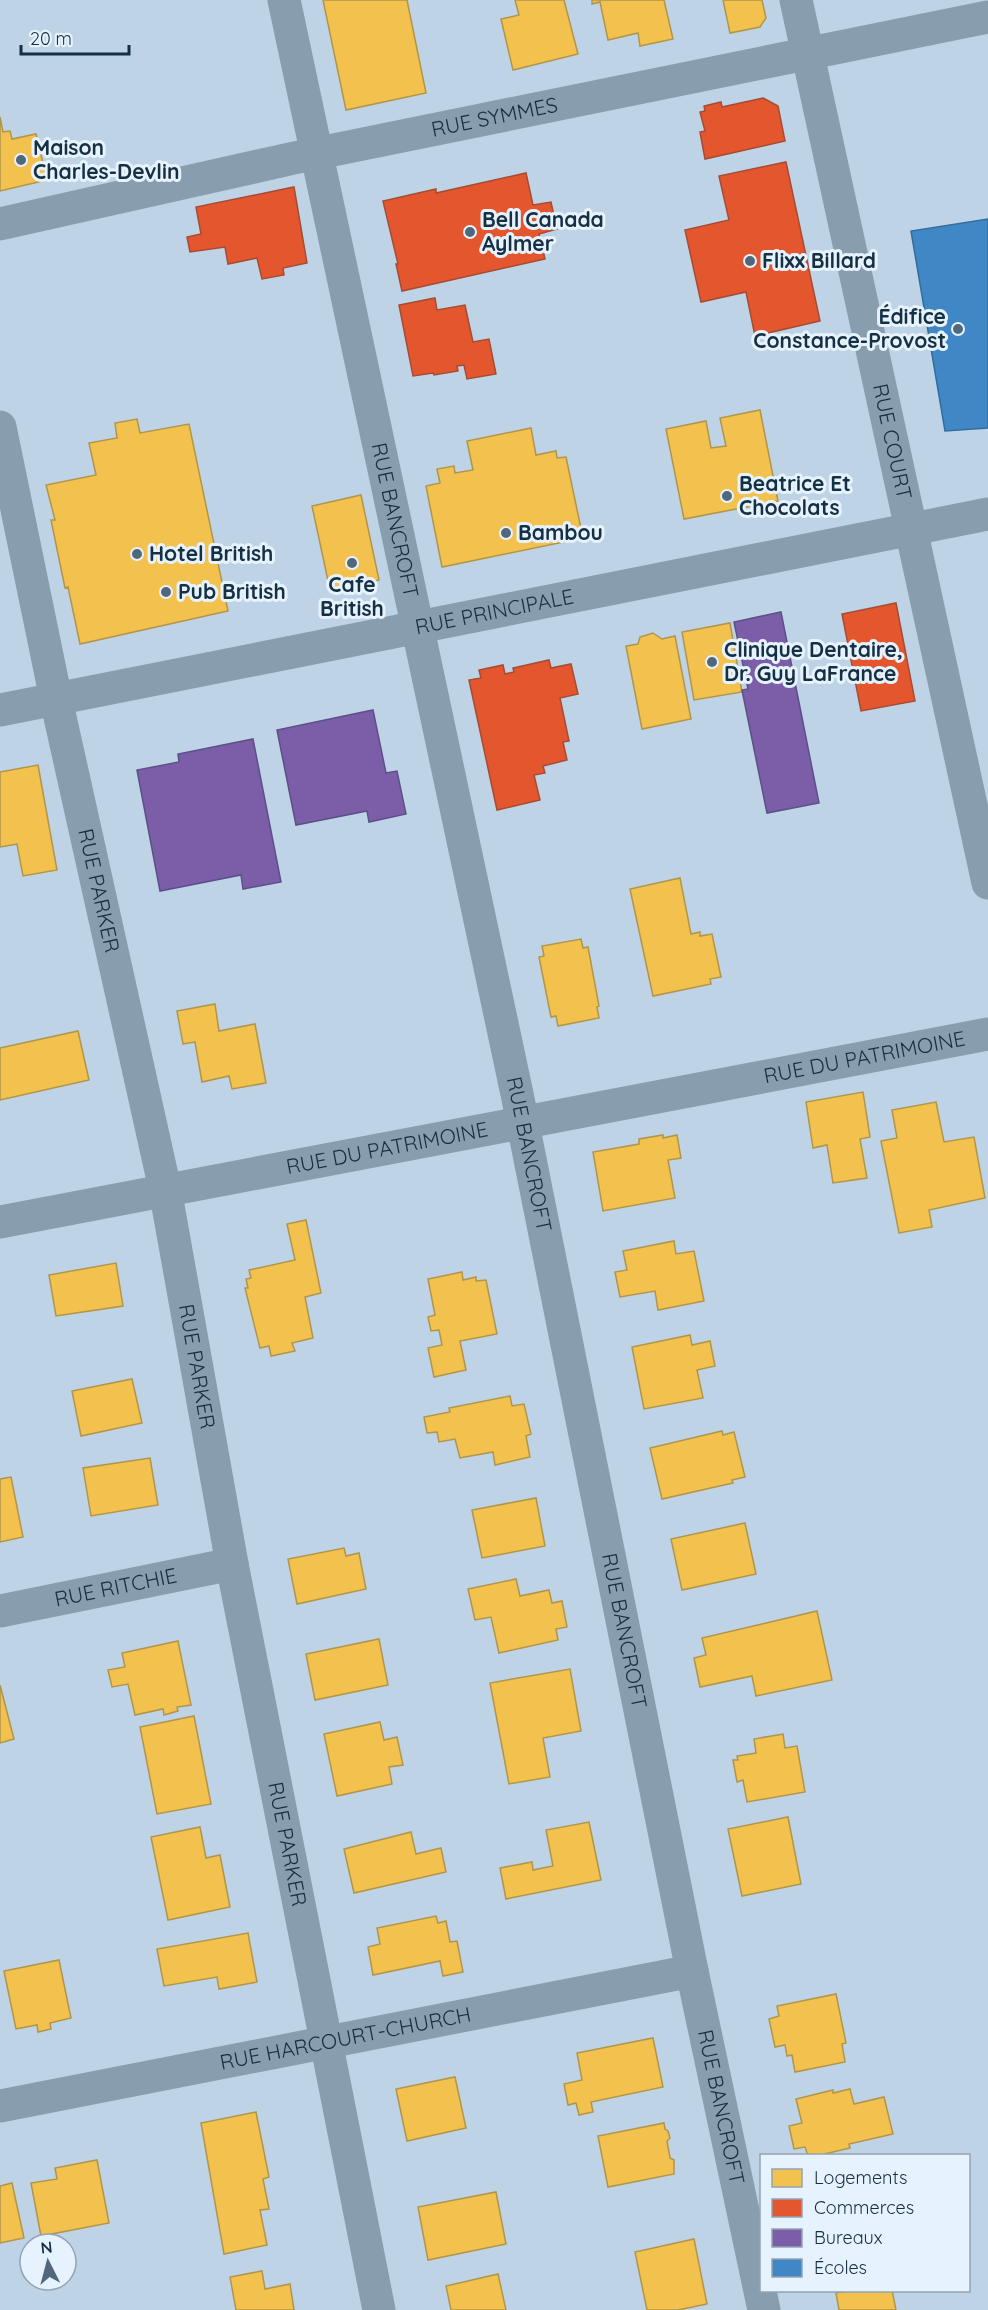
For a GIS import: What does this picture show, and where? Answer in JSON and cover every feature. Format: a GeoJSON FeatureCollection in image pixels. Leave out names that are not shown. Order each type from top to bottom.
{"type":"FeatureCollection","features":[{"type":"Feature","properties":{"kind":"street","name":"RUE BANCROFT"},"geometry":{"type":"LineString","coordinates":[[284,0],[523,1122],[692,1971],[760,2291]]}},
{"type":"Feature","properties":{"kind":"street","name":"RUE COURT"},"geometry":{"type":"LineString","coordinates":[[796,0],[988,883]]}},
{"type":"Feature","properties":{"kind":"street","name":"RUE SYMMES"},"geometry":{"type":"LineString","coordinates":[[0,224],[318,153],[988,17]]}},
{"type":"Feature","properties":{"kind":"street","name":"RUE PARKER"},"geometry":{"type":"LineString","coordinates":[[0,427],[56,699],[165,1189],[232,1564],[379,2310]]}},
{"type":"Feature","properties":{"kind":"street","name":"RUE PRINCIPALE"},"geometry":{"type":"LineString","coordinates":[[0,710],[988,514]]}},
{"type":"Feature","properties":{"kind":"street","name":"RUE DU PATRIMOINE"},"geometry":{"type":"LineString","coordinates":[[0,1222],[988,1034]]}},
{"type":"Feature","properties":{"kind":"street","name":"RUE RITCHIE"},"geometry":{"type":"LineString","coordinates":[[0,1611],[232,1564]]}},
{"type":"Feature","properties":{"kind":"street","name":"RUE HARCOURT-CHURCH"},"geometry":{"type":"LineString","coordinates":[[0,2106],[692,1971]]}},
{"type":"Feature","properties":{"kind":"street","name":"RUE BANCROFT"},"geometry":{"type":"LineString","coordinates":[[760,2292],[764,2310]]}},
{"type":"Feature","properties":{"kind":"building: Logements"},"geometry":{"type":"Polygon","coordinates":[[[323,0],[407,0],[426,93],[346,110],[323,0]]]}},
{"type":"Feature","properties":{"kind":"building: Logements"},"geometry":{"type":"Polygon","coordinates":[[[515,0],[564,0],[578,54],[513,70],[501,19],[519,15],[515,0]]]}},
{"type":"Feature","properties":{"kind":"building: Logements"},"geometry":{"type":"Polygon","coordinates":[[[592,0],[664,0],[673,39],[640,46],[638,33],[608,40],[600,2],[592,4],[592,0]]]}},
{"type":"Feature","properties":{"kind":"building: Logements"},"geometry":{"type":"Polygon","coordinates":[[[723,0],[762,0],[766,18],[760,27],[730,33],[723,0]]]}},
{"type":"Feature","properties":{"kind":"building: Logements","name":"Maison Charles-Devlin"},"geometry":{"type":"Polygon","coordinates":[[[0,117],[3,132],[10,131],[12,139],[36,134],[47,180],[0,191],[0,117]]]}},
{"type":"Feature","properties":{"kind":"building: Logements"},"geometry":{"type":"Polygon","coordinates":[[[760,410],[778,501],[684,519],[666,429],[706,421],[711,448],[726,446],[720,418],[760,410]]]}},
{"type":"Feature","properties":{"kind":"building: Logements","name":"Hotel British"},"geometry":{"type":"Polygon","coordinates":[[[137,419],[140,433],[189,424],[228,611],[80,644],[68,587],[65,588],[51,520],[55,520],[46,485],[96,475],[89,443],[117,438],[115,423],[137,419]]]}},
{"type":"Feature","properties":{"kind":"building: Logements"},"geometry":{"type":"Polygon","coordinates":[[[531,428],[536,455],[556,451],[557,458],[566,457],[583,538],[442,567],[426,486],[440,483],[437,469],[454,466],[455,473],[473,470],[467,441],[531,428]]]}},
{"type":"Feature","properties":{"kind":"building: Logements"},"geometry":{"type":"Polygon","coordinates":[[[361,495],[379,580],[330,590],[312,506],[361,495]]]}},
{"type":"Feature","properties":{"kind":"building: Logements","name":"Clinique Dentaire, Dr. Guy LaFrance"},"geometry":{"type":"Polygon","coordinates":[[[730,623],[742,692],[694,700],[682,632],[730,623]]]}},
{"type":"Feature","properties":{"kind":"building: Logements"},"geometry":{"type":"Polygon","coordinates":[[[653,633],[662,639],[675,636],[691,719],[642,729],[626,646],[638,644],[640,637],[653,633]]]}},
{"type":"Feature","properties":{"kind":"building: Logements"},"geometry":{"type":"Polygon","coordinates":[[[38,765],[57,870],[23,876],[17,844],[0,847],[0,772],[38,765]]]}},
{"type":"Feature","properties":{"kind":"building: Logements"},"geometry":{"type":"Polygon","coordinates":[[[680,878],[691,934],[700,932],[700,936],[712,934],[721,977],[710,979],[711,984],[653,996],[630,889],[680,878]]]}},
{"type":"Feature","properties":{"kind":"building: Logements"},"geometry":{"type":"Polygon","coordinates":[[[581,939],[583,948],[588,947],[599,1006],[597,1007],[599,1018],[558,1026],[556,1016],[551,1017],[539,957],[544,956],[542,946],[581,939]]]}},
{"type":"Feature","properties":{"kind":"building: Logements"},"geometry":{"type":"Polygon","coordinates":[[[215,1004],[219,1031],[255,1024],[266,1083],[232,1089],[229,1076],[202,1082],[195,1042],[183,1044],[177,1011],[215,1004]]]}},
{"type":"Feature","properties":{"kind":"building: Logements"},"geometry":{"type":"Polygon","coordinates":[[[78,1031],[89,1080],[0,1100],[0,1048],[78,1031]]]}},
{"type":"Feature","properties":{"kind":"building: Logements"},"geometry":{"type":"Polygon","coordinates":[[[863,1092],[870,1137],[860,1139],[867,1178],[833,1183],[827,1145],[813,1148],[806,1102],[863,1092]]]}},
{"type":"Feature","properties":{"kind":"building: Logements"},"geometry":{"type":"Polygon","coordinates":[[[936,1102],[944,1142],[974,1137],[985,1198],[929,1210],[932,1227],[899,1233],[881,1141],[897,1138],[892,1110],[936,1102]]]}},
{"type":"Feature","properties":{"kind":"building: Logements"},"geometry":{"type":"Polygon","coordinates":[[[663,1135],[663,1138],[677,1135],[681,1158],[668,1160],[675,1198],[603,1211],[593,1152],[639,1144],[639,1139],[663,1135]]]}},
{"type":"Feature","properties":{"kind":"building: Logements"},"geometry":{"type":"Polygon","coordinates":[[[306,1220],[321,1293],[305,1297],[313,1338],[292,1343],[295,1351],[271,1356],[269,1346],[260,1348],[245,1288],[248,1288],[246,1279],[251,1278],[249,1270],[295,1260],[287,1224],[306,1220]]]}},
{"type":"Feature","properties":{"kind":"building: Logements"},"geometry":{"type":"Polygon","coordinates":[[[674,1241],[676,1254],[694,1251],[704,1301],[658,1310],[655,1291],[620,1297],[615,1272],[627,1270],[623,1251],[674,1241]]]}},
{"type":"Feature","properties":{"kind":"building: Logements"},"geometry":{"type":"Polygon","coordinates":[[[116,1263],[123,1306],[56,1316],[49,1275],[116,1263]]]}},
{"type":"Feature","properties":{"kind":"building: Logements"},"geometry":{"type":"Polygon","coordinates":[[[462,1272],[463,1280],[476,1277],[476,1281],[486,1280],[497,1334],[460,1341],[466,1370],[434,1377],[428,1348],[442,1345],[439,1330],[431,1331],[428,1317],[435,1315],[428,1279],[462,1272]]]}},
{"type":"Feature","properties":{"kind":"building: Logements"},"geometry":{"type":"Polygon","coordinates":[[[690,1335],[692,1345],[710,1341],[715,1366],[697,1370],[703,1398],[644,1409],[632,1347],[690,1335]]]}},
{"type":"Feature","properties":{"kind":"building: Logements"},"geometry":{"type":"Polygon","coordinates":[[[132,1379],[142,1423],[81,1436],[72,1391],[132,1379]]]}},
{"type":"Feature","properties":{"kind":"building: Logements"},"geometry":{"type":"Polygon","coordinates":[[[510,1396],[512,1406],[524,1404],[531,1434],[526,1436],[530,1457],[495,1465],[493,1452],[460,1458],[455,1439],[439,1442],[437,1432],[427,1433],[424,1417],[450,1412],[449,1408],[510,1396]]]}},
{"type":"Feature","properties":{"kind":"building: Logements"},"geometry":{"type":"Polygon","coordinates":[[[722,1431],[723,1435],[734,1432],[745,1477],[732,1480],[733,1483],[662,1499],[650,1448],[722,1431]]]}},
{"type":"Feature","properties":{"kind":"building: Logements"},"geometry":{"type":"Polygon","coordinates":[[[150,1458],[158,1505],[91,1516],[83,1468],[150,1458]]]}},
{"type":"Feature","properties":{"kind":"building: Logements"},"geometry":{"type":"Polygon","coordinates":[[[11,1477],[23,1537],[0,1542],[0,1479],[11,1477]]]}},
{"type":"Feature","properties":{"kind":"building: Logements"},"geometry":{"type":"Polygon","coordinates":[[[536,1498],[545,1546],[482,1558],[472,1510],[536,1498]]]}},
{"type":"Feature","properties":{"kind":"building: Logements"},"geometry":{"type":"Polygon","coordinates":[[[745,1523],[756,1574],[682,1590],[671,1539],[745,1523]]]}},
{"type":"Feature","properties":{"kind":"building: Logements"},"geometry":{"type":"Polygon","coordinates":[[[344,1548],[346,1556],[359,1553],[366,1589],[297,1604],[288,1559],[344,1548]]]}},
{"type":"Feature","properties":{"kind":"building: Logements"},"geometry":{"type":"Polygon","coordinates":[[[516,1579],[520,1596],[549,1590],[552,1603],[562,1601],[567,1627],[556,1629],[558,1640],[499,1653],[491,1617],[475,1620],[468,1589],[516,1579]]]}},
{"type":"Feature","properties":{"kind":"building: Logements"},"geometry":{"type":"Polygon","coordinates":[[[817,1611],[832,1680],[756,1696],[752,1676],[700,1687],[694,1658],[706,1655],[702,1638],[817,1611]]]}},
{"type":"Feature","properties":{"kind":"building: Logements"},"geometry":{"type":"Polygon","coordinates":[[[379,1639],[388,1685],[315,1700],[306,1654],[379,1639]]]}},
{"type":"Feature","properties":{"kind":"building: Logements"},"geometry":{"type":"Polygon","coordinates":[[[178,1641],[191,1705],[177,1707],[178,1711],[164,1715],[163,1709],[135,1715],[128,1684],[112,1687],[108,1670],[125,1667],[122,1653],[178,1641]]]}},
{"type":"Feature","properties":{"kind":"building: Logements"},"geometry":{"type":"Polygon","coordinates":[[[570,1669],[581,1731],[543,1738],[550,1777],[509,1784],[490,1683],[570,1669]]]}},
{"type":"Feature","properties":{"kind":"building: Logements"},"geometry":{"type":"Polygon","coordinates":[[[0,1685],[14,1739],[0,1743],[0,1685]]]}},
{"type":"Feature","properties":{"kind":"building: Logements"},"geometry":{"type":"Polygon","coordinates":[[[194,1716],[211,1804],[157,1814],[140,1727],[194,1716]]]}},
{"type":"Feature","properties":{"kind":"building: Logements"},"geometry":{"type":"Polygon","coordinates":[[[380,1722],[384,1740],[397,1737],[403,1765],[389,1767],[392,1784],[337,1796],[324,1734],[380,1722]]]}},
{"type":"Feature","properties":{"kind":"building: Logements"},"geometry":{"type":"Polygon","coordinates":[[[783,1734],[785,1748],[797,1746],[805,1792],[747,1802],[743,1780],[737,1782],[733,1760],[738,1760],[737,1756],[756,1753],[754,1739],[783,1734]]]}},
{"type":"Feature","properties":{"kind":"building: Logements"},"geometry":{"type":"Polygon","coordinates":[[[788,1817],[801,1884],[742,1896],[728,1829],[788,1817]]]}},
{"type":"Feature","properties":{"kind":"building: Logements"},"geometry":{"type":"Polygon","coordinates":[[[589,1822],[601,1880],[506,1899],[500,1868],[532,1862],[533,1870],[553,1866],[546,1830],[589,1822]]]}},
{"type":"Feature","properties":{"kind":"building: Logements"},"geometry":{"type":"Polygon","coordinates":[[[200,1827],[206,1858],[220,1855],[230,1907],[168,1920],[151,1837],[200,1827]]]}},
{"type":"Feature","properties":{"kind":"building: Logements"},"geometry":{"type":"Polygon","coordinates":[[[411,1832],[416,1854],[441,1848],[446,1872],[354,1893],[344,1849],[411,1832]]]}},
{"type":"Feature","properties":{"kind":"building: Logements"},"geometry":{"type":"Polygon","coordinates":[[[436,1916],[438,1923],[446,1921],[450,1942],[457,1941],[463,1972],[443,1976],[440,1961],[373,1975],[368,1947],[380,1944],[377,1928],[436,1916]]]}},
{"type":"Feature","properties":{"kind":"building: Logements"},"geometry":{"type":"Polygon","coordinates":[[[248,1933],[257,1982],[219,1989],[217,1977],[164,1986],[157,1949],[248,1933]]]}},
{"type":"Feature","properties":{"kind":"building: Logements"},"geometry":{"type":"Polygon","coordinates":[[[59,1960],[71,2018],[50,2023],[51,2029],[38,2032],[37,2025],[16,2029],[4,1971],[59,1960]]]}},
{"type":"Feature","properties":{"kind":"building: Logements"},"geometry":{"type":"Polygon","coordinates":[[[836,1994],[846,2043],[842,2044],[845,2062],[795,2072],[792,2055],[787,2056],[785,2045],[775,2047],[769,2019],[779,2016],[777,2006],[836,1994]]]}},
{"type":"Feature","properties":{"kind":"building: Logements"},"geometry":{"type":"Polygon","coordinates":[[[653,2038],[663,2087],[591,2102],[593,2112],[579,2115],[576,2103],[568,2105],[564,2084],[582,2080],[577,2053],[653,2038]]]}},
{"type":"Feature","properties":{"kind":"building: Logements"},"geometry":{"type":"Polygon","coordinates":[[[455,2077],[466,2128],[407,2141],[396,2089],[455,2077]]]}},
{"type":"Feature","properties":{"kind":"building: Logements"},"geometry":{"type":"Polygon","coordinates":[[[850,2089],[854,2104],[884,2097],[893,2134],[849,2144],[850,2148],[824,2154],[807,2154],[805,2147],[794,2149],[789,2126],[802,2123],[796,2099],[833,2090],[833,2093],[850,2089]]]}},
{"type":"Feature","properties":{"kind":"building: Logements"},"geometry":{"type":"Polygon","coordinates":[[[256,2112],[269,2177],[263,2179],[269,2209],[260,2210],[267,2245],[224,2254],[201,2123],[256,2112]]]}},
{"type":"Feature","properties":{"kind":"building: Logements"},"geometry":{"type":"Polygon","coordinates":[[[664,2123],[670,2138],[667,2141],[670,2158],[674,2160],[674,2174],[608,2187],[598,2136],[664,2123]]]}},
{"type":"Feature","properties":{"kind":"building: Logements"},"geometry":{"type":"Polygon","coordinates":[[[97,2160],[109,2223],[62,2232],[40,2232],[31,2183],[57,2179],[55,2168],[97,2160]]]}},
{"type":"Feature","properties":{"kind":"building: Logements"},"geometry":{"type":"Polygon","coordinates":[[[12,2183],[23,2232],[18,2232],[18,2239],[0,2243],[0,2186],[12,2183]]]}},
{"type":"Feature","properties":{"kind":"building: Logements"},"geometry":{"type":"Polygon","coordinates":[[[496,2192],[506,2244],[428,2260],[418,2207],[496,2192]]]}},
{"type":"Feature","properties":{"kind":"building: Logements"},"geometry":{"type":"Polygon","coordinates":[[[694,2239],[707,2304],[678,2310],[647,2310],[635,2252],[694,2239]]]}},
{"type":"Feature","properties":{"kind":"building: Logements"},"geometry":{"type":"Polygon","coordinates":[[[262,2271],[265,2289],[290,2284],[294,2310],[236,2310],[230,2277],[262,2271]]]}},
{"type":"Feature","properties":{"kind":"building: Logements"},"geometry":{"type":"Polygon","coordinates":[[[498,2274],[506,2310],[451,2310],[446,2286],[498,2274]]]}},
{"type":"Feature","properties":{"kind":"building: Logements"},"geometry":{"type":"Polygon","coordinates":[[[892,2292],[896,2310],[839,2310],[836,2293],[892,2292]]]}},
{"type":"Feature","properties":{"kind":"building: Commerces"},"geometry":{"type":"Polygon","coordinates":[[[763,98],[778,106],[785,141],[705,159],[700,132],[705,131],[700,112],[705,111],[704,106],[721,102],[722,107],[763,98]]]}},
{"type":"Feature","properties":{"kind":"building: Commerces","name":"Flixx Billard"},"geometry":{"type":"Polygon","coordinates":[[[786,162],[820,321],[755,336],[746,292],[701,302],[685,230],[729,220],[719,176],[786,162]]]}},
{"type":"Feature","properties":{"kind":"building: Commerces","name":"Bell Canada Aylmer"},"geometry":{"type":"Polygon","coordinates":[[[526,173],[533,205],[551,202],[557,229],[539,234],[545,259],[402,291],[383,201],[436,189],[436,193],[526,173]]]}},
{"type":"Feature","properties":{"kind":"building: Commerces"},"geometry":{"type":"Polygon","coordinates":[[[294,187],[307,263],[283,268],[284,275],[262,279],[257,258],[228,264],[225,247],[190,252],[187,237],[201,234],[196,207],[294,187]]]}},
{"type":"Feature","properties":{"kind":"building: Commerces"},"geometry":{"type":"Polygon","coordinates":[[[435,298],[437,310],[465,305],[473,342],[489,339],[496,374],[467,379],[464,365],[457,366],[458,371],[413,376],[399,305],[435,298]]]}},
{"type":"Feature","properties":{"kind":"building: Commerces"},"geometry":{"type":"Polygon","coordinates":[[[896,603],[915,701],[861,711],[842,614],[896,603]]]}},
{"type":"Feature","properties":{"kind":"building: Commerces"},"geometry":{"type":"Polygon","coordinates":[[[549,660],[551,668],[571,664],[578,694],[560,698],[569,741],[563,742],[567,760],[543,766],[545,773],[534,775],[540,800],[497,810],[469,680],[481,678],[479,670],[503,665],[505,674],[514,672],[513,668],[549,660]]]}},
{"type":"Feature","properties":{"kind":"building: Bureaux"},"geometry":{"type":"Polygon","coordinates":[[[781,612],[819,803],[767,813],[742,690],[748,689],[734,622],[781,612]]]}},
{"type":"Feature","properties":{"kind":"building: Bureaux"},"geometry":{"type":"Polygon","coordinates":[[[373,710],[386,773],[397,771],[406,814],[369,822],[367,811],[296,825],[277,730],[373,710]]]}},
{"type":"Feature","properties":{"kind":"building: Bureaux"},"geometry":{"type":"Polygon","coordinates":[[[253,739],[281,882],[243,889],[241,875],[160,891],[137,770],[179,762],[178,754],[253,739]]]}},
{"type":"Feature","properties":{"kind":"building: Écoles","name":"Édifice Constance-Provost"},"geometry":{"type":"Polygon","coordinates":[[[988,219],[988,428],[945,431],[911,231],[988,219]]]}},
{"type":"Feature","properties":{"kind":"place","name":"Maison Charles-Devlin"},"geometry":{"type":"Point","coordinates":[21,160]}},
{"type":"Feature","properties":{"kind":"place","name":"Bell Canada Aylmer"},"geometry":{"type":"Point","coordinates":[470,232]}},
{"type":"Feature","properties":{"kind":"place","name":"Flixx Billard"},"geometry":{"type":"Point","coordinates":[750,261]}},
{"type":"Feature","properties":{"kind":"place","name":"Édifice Constance-Provost"},"geometry":{"type":"Point","coordinates":[958,329]}},
{"type":"Feature","properties":{"kind":"place","name":"Beatrice Et Chocolats"},"geometry":{"type":"Point","coordinates":[727,496]}},
{"type":"Feature","properties":{"kind":"place","name":"Bambou"},"geometry":{"type":"Point","coordinates":[506,533]}},
{"type":"Feature","properties":{"kind":"place","name":"Hotel British"},"geometry":{"type":"Point","coordinates":[137,554]}},
{"type":"Feature","properties":{"kind":"place","name":"Cafe British"},"geometry":{"type":"Point","coordinates":[352,563]}},
{"type":"Feature","properties":{"kind":"place","name":"Pub British"},"geometry":{"type":"Point","coordinates":[166,592]}},
{"type":"Feature","properties":{"kind":"place","name":"Clinique Dentaire, Dr. Guy LaFrance"},"geometry":{"type":"Point","coordinates":[712,662]}}]}
